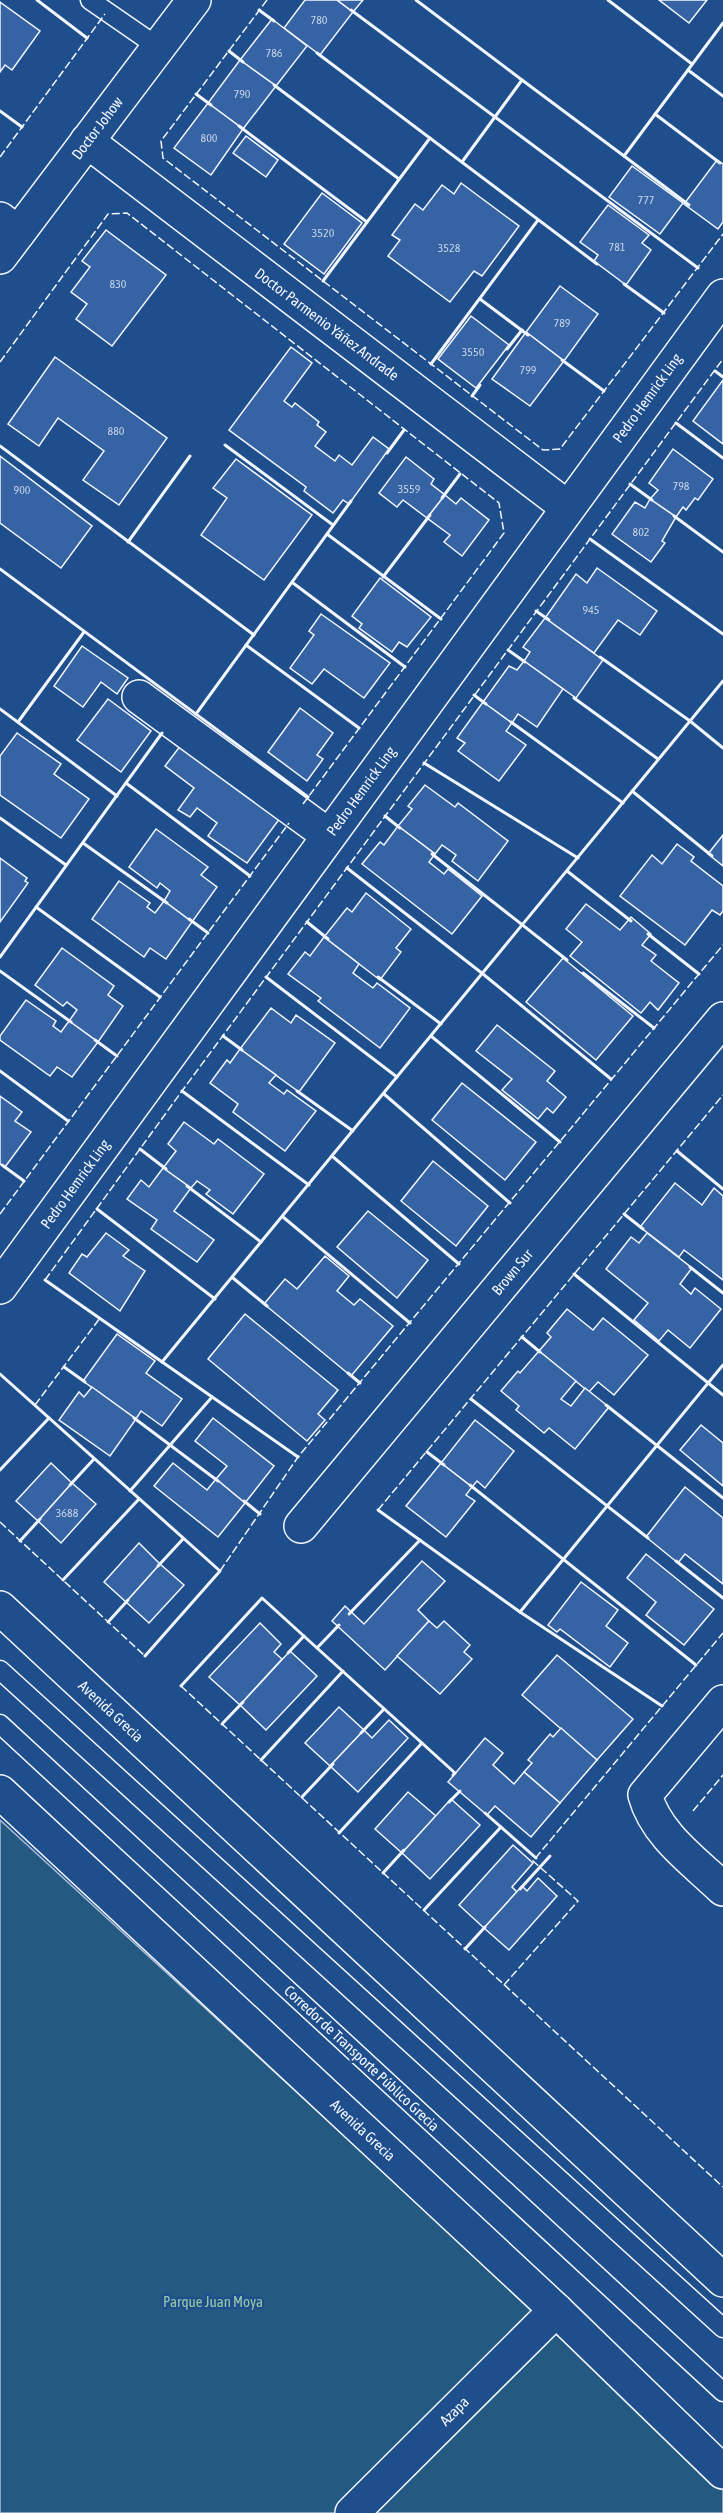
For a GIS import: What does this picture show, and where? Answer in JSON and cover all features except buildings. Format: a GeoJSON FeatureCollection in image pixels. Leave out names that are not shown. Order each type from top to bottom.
{"type":"FeatureCollection","features":[{"type":"Feature","properties":{"kind":"street","name":"Doctor Johow"},"geometry":{"type":"LineString","coordinates":[[6,236],[87,141],[194,0]]}},
{"type":"Feature","properties":{"kind":"street","name":"Doctor Parmenio Yáñez Andrade"},"geometry":{"type":"LineString","coordinates":[[87,141],[567,507]]}},
{"type":"Feature","properties":{"kind":"street","name":"Pedro Hemrick Ling"},"geometry":{"type":"LineString","coordinates":[[0,1287],[723,296]]}},
{"type":"Feature","properties":{"kind":"street"},"geometry":{"type":"LineString","coordinates":[[139,697],[328,835]]}},
{"type":"Feature","properties":{"kind":"street","name":"Brown Sur"},"geometry":{"type":"LineString","coordinates":[[301,1526],[723,1018]]}},
{"type":"Feature","properties":{"kind":"street","name":"Avenida Grecia"},"geometry":{"type":"LineString","coordinates":[[0,1608],[723,2280]]}},
{"type":"Feature","properties":{"kind":"street"},"geometry":{"type":"LineString","coordinates":[[723,1702],[645,1795],[648,1808],[664,1833],[723,1888]]}},
{"type":"Feature","properties":{"kind":"street","name":"Avenida Grecia"},"geometry":{"type":"LineString","coordinates":[[0,1792],[556,2310],[723,2472]]}},
{"type":"Feature","properties":{"kind":"street","name":"Azapa"},"geometry":{"type":"LineString","coordinates":[[352,2513],[556,2310]]}},
{"type":"Feature","properties":{"kind":"lane"},"geometry":{"type":"LineString","coordinates":[[90,0],[158,47]]}},
{"type":"Feature","properties":{"kind":"lane"},"geometry":{"type":"LineString","coordinates":[[0,1670],[723,2328]]}},
{"type":"Feature","properties":{"kind":"lane","name":"Corredor de Transporte Público Grecia"},"geometry":{"type":"LineString","coordinates":[[0,1724],[723,2392]]}},
{"type":"Feature","properties":{"kind":"green space","name":"Parque Juan Moya"},"geometry":{"type":"Polygon","coordinates":[[[0,1820],[688,2451],[723,2486],[723,2513],[0,2513],[0,1820]]]}},
{"type":"Feature","properties":{"kind":"fence"},"geometry":{"type":"LineString","coordinates":[[267,0],[161,141],[163,158],[543,450],[560,449],[723,234]]}},
{"type":"Feature","properties":{"kind":"fence"},"geometry":{"type":"LineString","coordinates":[[0,157],[105,14]]}},
{"type":"Feature","properties":{"kind":"fence"},"geometry":{"type":"LineString","coordinates":[[0,362],[108,214],[127,213],[499,503],[504,533],[303,804]]}},
{"type":"Feature","properties":{"kind":"fence"},"geometry":{"type":"LineString","coordinates":[[45,1280],[723,359]]}},
{"type":"Feature","properties":{"kind":"fence"},"geometry":{"type":"LineString","coordinates":[[0,1214],[289,823]]}},
{"type":"Feature","properties":{"kind":"fence"},"geometry":{"type":"LineString","coordinates":[[220,1571],[298,1457],[723,945]]}},
{"type":"Feature","properties":{"kind":"fence"},"geometry":{"type":"LineString","coordinates":[[378,1510],[723,1095]]}},
{"type":"Feature","properties":{"kind":"fence"},"geometry":{"type":"LineString","coordinates":[[35,1405],[100,1318]]}},
{"type":"Feature","properties":{"kind":"fence"},"geometry":{"type":"LineString","coordinates":[[0,1522],[145,1656]]}},
{"type":"Feature","properties":{"kind":"fence"},"geometry":{"type":"LineString","coordinates":[[504,1985],[578,1901],[533,1861],[723,1633]]}},
{"type":"Feature","properties":{"kind":"fence"},"geometry":{"type":"LineString","coordinates":[[181,1686],[723,2187]]}},
{"type":"Feature","properties":{"kind":"fence"},"geometry":{"type":"LineString","coordinates":[[693,1811],[723,1775]]}},
{"type":"Feature","properties":{"kind":"wall"},"geometry":{"type":"LineString","coordinates":[[37,0],[87,38]]}},
{"type":"Feature","properties":{"kind":"wall"},"geometry":{"type":"LineString","coordinates":[[416,0],[522,80]]}},
{"type":"Feature","properties":{"kind":"wall"},"geometry":{"type":"LineString","coordinates":[[608,0],[692,64]]}},
{"type":"Feature","properties":{"kind":"wall"},"geometry":{"type":"LineString","coordinates":[[259,10],[274,21]]}},
{"type":"Feature","properties":{"kind":"wall"},"geometry":{"type":"LineString","coordinates":[[351,10],[698,268]]}},
{"type":"Feature","properties":{"kind":"wall"},"geometry":{"type":"LineString","coordinates":[[462,162],[522,80],[624,156],[723,23]]}},
{"type":"Feature","properties":{"kind":"wall"},"geometry":{"type":"LineString","coordinates":[[229,51],[243,62]]}},
{"type":"Feature","properties":{"kind":"wall"},"geometry":{"type":"LineString","coordinates":[[317,53],[597,264]]}},
{"type":"Feature","properties":{"kind":"wall"},"geometry":{"type":"LineString","coordinates":[[688,70],[723,96]]}},
{"type":"Feature","properties":{"kind":"wall"},"geometry":{"type":"LineString","coordinates":[[274,85],[399,179]]}},
{"type":"Feature","properties":{"kind":"wall"},"geometry":{"type":"LineString","coordinates":[[196,94],[211,105]]}},
{"type":"Feature","properties":{"kind":"wall"},"geometry":{"type":"LineString","coordinates":[[0,111],[22,127]]}},
{"type":"Feature","properties":{"kind":"wall"},"geometry":{"type":"LineString","coordinates":[[655,114],[720,163]]}},
{"type":"Feature","properties":{"kind":"wall"},"geometry":{"type":"LineString","coordinates":[[239,126],[367,222]]}},
{"type":"Feature","properties":{"kind":"wall"},"geometry":{"type":"LineString","coordinates":[[323,281],[430,138]]}},
{"type":"Feature","properties":{"kind":"wall"},"geometry":{"type":"LineString","coordinates":[[624,156],[689,205]]}},
{"type":"Feature","properties":{"kind":"wall"},"geometry":{"type":"LineString","coordinates":[[431,364],[538,220]]}},
{"type":"Feature","properties":{"kind":"wall"},"geometry":{"type":"LineString","coordinates":[[624,284],[664,313]]}},
{"type":"Feature","properties":{"kind":"wall"},"geometry":{"type":"LineString","coordinates":[[480,299],[528,335]]}},
{"type":"Feature","properties":{"kind":"wall"},"geometry":{"type":"LineString","coordinates":[[507,349],[522,330]]}},
{"type":"Feature","properties":{"kind":"wall"},"geometry":{"type":"LineString","coordinates":[[562,360],[604,391]]}},
{"type":"Feature","properties":{"kind":"wall"},"geometry":{"type":"LineString","coordinates":[[715,371],[723,377]]}},
{"type":"Feature","properties":{"kind":"wall"},"geometry":{"type":"LineString","coordinates":[[472,396],[480,385]]}},
{"type":"Feature","properties":{"kind":"wall"},"geometry":{"type":"LineString","coordinates":[[676,423],[723,458]]}},
{"type":"Feature","properties":{"kind":"wall"},"geometry":{"type":"LineString","coordinates":[[387,453],[404,430]]}},
{"type":"Feature","properties":{"kind":"wall"},"geometry":{"type":"LineString","coordinates":[[225,445],[333,525]]}},
{"type":"Feature","properties":{"kind":"wall"},"geometry":{"type":"LineString","coordinates":[[0,446],[254,635]]}},
{"type":"Feature","properties":{"kind":"wall"},"geometry":{"type":"LineString","coordinates":[[128,542],[190,456]]}},
{"type":"Feature","properties":{"kind":"wall"},"geometry":{"type":"LineString","coordinates":[[442,498],[460,474]]}},
{"type":"Feature","properties":{"kind":"wall"},"geometry":{"type":"LineString","coordinates":[[630,484],[652,500]]}},
{"type":"Feature","properties":{"kind":"wall"},"geometry":{"type":"LineString","coordinates":[[196,714],[351,501]]}},
{"type":"Feature","properties":{"kind":"wall"},"geometry":{"type":"LineString","coordinates":[[383,577],[430,515]]}},
{"type":"Feature","properties":{"kind":"wall"},"geometry":{"type":"LineString","coordinates":[[674,516],[723,552]]}},
{"type":"Feature","properties":{"kind":"wall"},"geometry":{"type":"LineString","coordinates":[[327,534],[441,619]]}},
{"type":"Feature","properties":{"kind":"wall"},"geometry":{"type":"LineString","coordinates":[[590,539],[723,634]]}},
{"type":"Feature","properties":{"kind":"wall"},"geometry":{"type":"LineString","coordinates":[[0,569],[308,797]]}},
{"type":"Feature","properties":{"kind":"wall"},"geometry":{"type":"LineString","coordinates":[[293,583],[405,667]]}},
{"type":"Feature","properties":{"kind":"wall"},"geometry":{"type":"LineString","coordinates":[[536,611],[549,620]]}},
{"type":"Feature","properties":{"kind":"wall"},"geometry":{"type":"LineString","coordinates":[[18,722],[84,632]]}},
{"type":"Feature","properties":{"kind":"wall"},"geometry":{"type":"LineString","coordinates":[[246,645],[359,728]]}},
{"type":"Feature","properties":{"kind":"wall"},"geometry":{"type":"LineString","coordinates":[[508,650],[525,662]]}},
{"type":"Feature","properties":{"kind":"wall"},"geometry":{"type":"LineString","coordinates":[[600,657],[690,721],[723,748]]}},
{"type":"Feature","properties":{"kind":"wall"},"geometry":{"type":"LineString","coordinates":[[162,1362],[723,681]]}},
{"type":"Feature","properties":{"kind":"wall"},"geometry":{"type":"LineString","coordinates":[[474,695],[486,704]]}},
{"type":"Feature","properties":{"kind":"wall"},"geometry":{"type":"LineString","coordinates":[[574,698],[658,759]]}},
{"type":"Feature","properties":{"kind":"wall"},"geometry":{"type":"LineString","coordinates":[[0,709],[117,796]]}},
{"type":"Feature","properties":{"kind":"wall"},"geometry":{"type":"LineString","coordinates":[[511,722],[623,803]]}},
{"type":"Feature","properties":{"kind":"wall"},"geometry":{"type":"LineString","coordinates":[[0,957],[162,733]]}},
{"type":"Feature","properties":{"kind":"wall"},"geometry":{"type":"LineString","coordinates":[[424,763],[578,858]]}},
{"type":"Feature","properties":{"kind":"wall"},"geometry":{"type":"LineString","coordinates":[[126,783],[250,876]]}},
{"type":"Feature","properties":{"kind":"wall"},"geometry":{"type":"LineString","coordinates":[[632,791],[712,856]]}},
{"type":"Feature","properties":{"kind":"wall"},"geometry":{"type":"LineString","coordinates":[[385,816],[400,828]]}},
{"type":"Feature","properties":{"kind":"wall"},"geometry":{"type":"LineString","coordinates":[[0,818],[66,865]]}},
{"type":"Feature","properties":{"kind":"wall"},"geometry":{"type":"LineString","coordinates":[[83,843],[167,903]]}},
{"type":"Feature","properties":{"kind":"wall"},"geometry":{"type":"LineString","coordinates":[[432,854],[567,960]]}},
{"type":"Feature","properties":{"kind":"wall"},"geometry":{"type":"LineString","coordinates":[[347,868],[483,974],[611,1079]]}},
{"type":"Feature","properties":{"kind":"wall"},"geometry":{"type":"LineString","coordinates":[[567,871],[631,921]]}},
{"type":"Feature","properties":{"kind":"wall"},"geometry":{"type":"LineString","coordinates":[[36,907],[160,997]]}},
{"type":"Feature","properties":{"kind":"wall"},"geometry":{"type":"LineString","coordinates":[[189,919],[208,933]]}},
{"type":"Feature","properties":{"kind":"wall"},"geometry":{"type":"LineString","coordinates":[[307,922],[328,939]]}},
{"type":"Feature","properties":{"kind":"wall"},"geometry":{"type":"LineString","coordinates":[[648,934],[699,974]]}},
{"type":"Feature","properties":{"kind":"wall"},"geometry":{"type":"LineString","coordinates":[[0,971],[71,1022]]}},
{"type":"Feature","properties":{"kind":"wall"},"geometry":{"type":"LineString","coordinates":[[583,973],[654,1028]]}},
{"type":"Feature","properties":{"kind":"wall"},"geometry":{"type":"LineString","coordinates":[[266,977],[397,1077]]}},
{"type":"Feature","properties":{"kind":"wall"},"geometry":{"type":"LineString","coordinates":[[378,977],[441,1024]]}},
{"type":"Feature","properties":{"kind":"wall"},"geometry":{"type":"LineString","coordinates":[[223,1036],[242,1050]]}},
{"type":"Feature","properties":{"kind":"wall"},"geometry":{"type":"LineString","coordinates":[[431,1036],[560,1142]]}},
{"type":"Feature","properties":{"kind":"wall"},"geometry":{"type":"LineString","coordinates":[[95,1040],[117,1056]]}},
{"type":"Feature","properties":{"kind":"wall"},"geometry":{"type":"LineString","coordinates":[[0,1071],[68,1121]]}},
{"type":"Feature","properties":{"kind":"wall"},"geometry":{"type":"LineString","coordinates":[[182,1091],[309,1185]]}},
{"type":"Feature","properties":{"kind":"wall"},"geometry":{"type":"LineString","coordinates":[[297,1091],[353,1131]]}},
{"type":"Feature","properties":{"kind":"wall"},"geometry":{"type":"LineString","coordinates":[[384,1094],[510,1203]]}},
{"type":"Feature","properties":{"kind":"wall"},"geometry":{"type":"LineString","coordinates":[[140,1149],[166,1169]]}},
{"type":"Feature","properties":{"kind":"wall"},"geometry":{"type":"LineString","coordinates":[[677,1151],[723,1189]]}},
{"type":"Feature","properties":{"kind":"wall"},"geometry":{"type":"LineString","coordinates":[[332,1156],[459,1264]]}},
{"type":"Feature","properties":{"kind":"wall"},"geometry":{"type":"LineString","coordinates":[[2,1165],[24,1181]]}},
{"type":"Feature","properties":{"kind":"wall"},"geometry":{"type":"LineString","coordinates":[[187,1186],[261,1242]]}},
{"type":"Feature","properties":{"kind":"wall"},"geometry":{"type":"LineString","coordinates":[[97,1209],[215,1299]]}},
{"type":"Feature","properties":{"kind":"wall"},"geometry":{"type":"LineString","coordinates":[[624,1214],[643,1229]]}},
{"type":"Feature","properties":{"kind":"wall"},"geometry":{"type":"LineString","coordinates":[[283,1217],[410,1323]]}},
{"type":"Feature","properties":{"kind":"wall"},"geometry":{"type":"LineString","coordinates":[[690,1267],[723,1293]]}},
{"type":"Feature","properties":{"kind":"wall"},"geometry":{"type":"LineString","coordinates":[[574,1274],[723,1395]]}},
{"type":"Feature","properties":{"kind":"wall"},"geometry":{"type":"LineString","coordinates":[[233,1278],[267,1306]]}},
{"type":"Feature","properties":{"kind":"wall"},"geometry":{"type":"LineString","coordinates":[[45,1280],[298,1457]]}},
{"type":"Feature","properties":{"kind":"wall"},"geometry":{"type":"LineString","coordinates":[[522,1337],[540,1352]]}},
{"type":"Feature","properties":{"kind":"wall"},"geometry":{"type":"LineString","coordinates":[[520,1612],[723,1365]]}},
{"type":"Feature","properties":{"kind":"wall"},"geometry":{"type":"LineString","coordinates":[[64,1367],[85,1382]]}},
{"type":"Feature","properties":{"kind":"wall"},"geometry":{"type":"LineString","coordinates":[[348,1373],[360,1383]]}},
{"type":"Feature","properties":{"kind":"wall"},"geometry":{"type":"LineString","coordinates":[[0,1374],[220,1571],[145,1656]]}},
{"type":"Feature","properties":{"kind":"wall"},"geometry":{"type":"LineString","coordinates":[[130,1491],[212,1397]]}},
{"type":"Feature","properties":{"kind":"wall"},"geometry":{"type":"LineString","coordinates":[[471,1399],[648,1538]]}},
{"type":"Feature","properties":{"kind":"wall"},"geometry":{"type":"LineString","coordinates":[[606,1405],[723,1498]]}},
{"type":"Feature","properties":{"kind":"wall"},"geometry":{"type":"LineString","coordinates":[[0,1470],[49,1418]]}},
{"type":"Feature","properties":{"kind":"wall"},"geometry":{"type":"LineString","coordinates":[[134,1418],[218,1481]]}},
{"type":"Feature","properties":{"kind":"wall"},"geometry":{"type":"LineString","coordinates":[[427,1452],[444,1465]]}},
{"type":"Feature","properties":{"kind":"wall"},"geometry":{"type":"LineString","coordinates":[[70,1485],[94,1459]]}},
{"type":"Feature","properties":{"kind":"wall"},"geometry":{"type":"LineString","coordinates":[[470,1485],[696,1665]]}},
{"type":"Feature","properties":{"kind":"wall"},"geometry":{"type":"LineString","coordinates":[[63,1580],[139,1499]]}},
{"type":"Feature","properties":{"kind":"wall"},"geometry":{"type":"LineString","coordinates":[[244,1501],[260,1514]]}},
{"type":"Feature","properties":{"kind":"wall"},"geometry":{"type":"LineString","coordinates":[[378,1510],[520,1612],[662,1706]]}},
{"type":"Feature","properties":{"kind":"wall"},"geometry":{"type":"LineString","coordinates":[[20,1541],[40,1519]]}},
{"type":"Feature","properties":{"kind":"wall"},"geometry":{"type":"LineString","coordinates":[[158,1566],[183,1539]]}},
{"type":"Feature","properties":{"kind":"wall"},"geometry":{"type":"LineString","coordinates":[[349,1614],[420,1540]]}},
{"type":"Feature","properties":{"kind":"wall"},"geometry":{"type":"LineString","coordinates":[[676,1561],[723,1598]]}},
{"type":"Feature","properties":{"kind":"wall"},"geometry":{"type":"LineString","coordinates":[[181,1686],[262,1598],[317,1648],[339,1625]]}},
{"type":"Feature","properties":{"kind":"wall"},"geometry":{"type":"LineString","coordinates":[[108,1622],[128,1600]]}},
{"type":"Feature","properties":{"kind":"wall"},"geometry":{"type":"LineString","coordinates":[[288,1653],[304,1636]]}},
{"type":"Feature","properties":{"kind":"wall"},"geometry":{"type":"LineString","coordinates":[[317,1648],[455,1773],[453,1775]]}},
{"type":"Feature","properties":{"kind":"wall"},"geometry":{"type":"LineString","coordinates":[[261,1760],[343,1671]]}},
{"type":"Feature","properties":{"kind":"wall"},"geometry":{"type":"LineString","coordinates":[[222,1724],[243,1702]]}},
{"type":"Feature","properties":{"kind":"wall"},"geometry":{"type":"LineString","coordinates":[[361,1733],[384,1709]]}},
{"type":"Feature","properties":{"kind":"wall"},"geometry":{"type":"LineString","coordinates":[[339,1833],[422,1743]]}},
{"type":"Feature","properties":{"kind":"wall"},"geometry":{"type":"LineString","coordinates":[[302,1797],[333,1764]]}},
{"type":"Feature","properties":{"kind":"wall"},"geometry":{"type":"LineString","coordinates":[[449,1802],[460,1791]]}},
{"type":"Feature","properties":{"kind":"wall"},"geometry":{"type":"LineString","coordinates":[[485,1813],[536,1858]]}},
{"type":"Feature","properties":{"kind":"wall"},"geometry":{"type":"LineString","coordinates":[[424,1910],[501,1827]]}},
{"type":"Feature","properties":{"kind":"wall"},"geometry":{"type":"LineString","coordinates":[[383,1873],[404,1850]]}},
{"type":"Feature","properties":{"kind":"wall"},"geometry":{"type":"LineString","coordinates":[[520,1889],[550,1856]]}},
{"type":"Feature","properties":{"kind":"wall"},"geometry":{"type":"LineString","coordinates":[[465,1949],[485,1927]]}}]}
